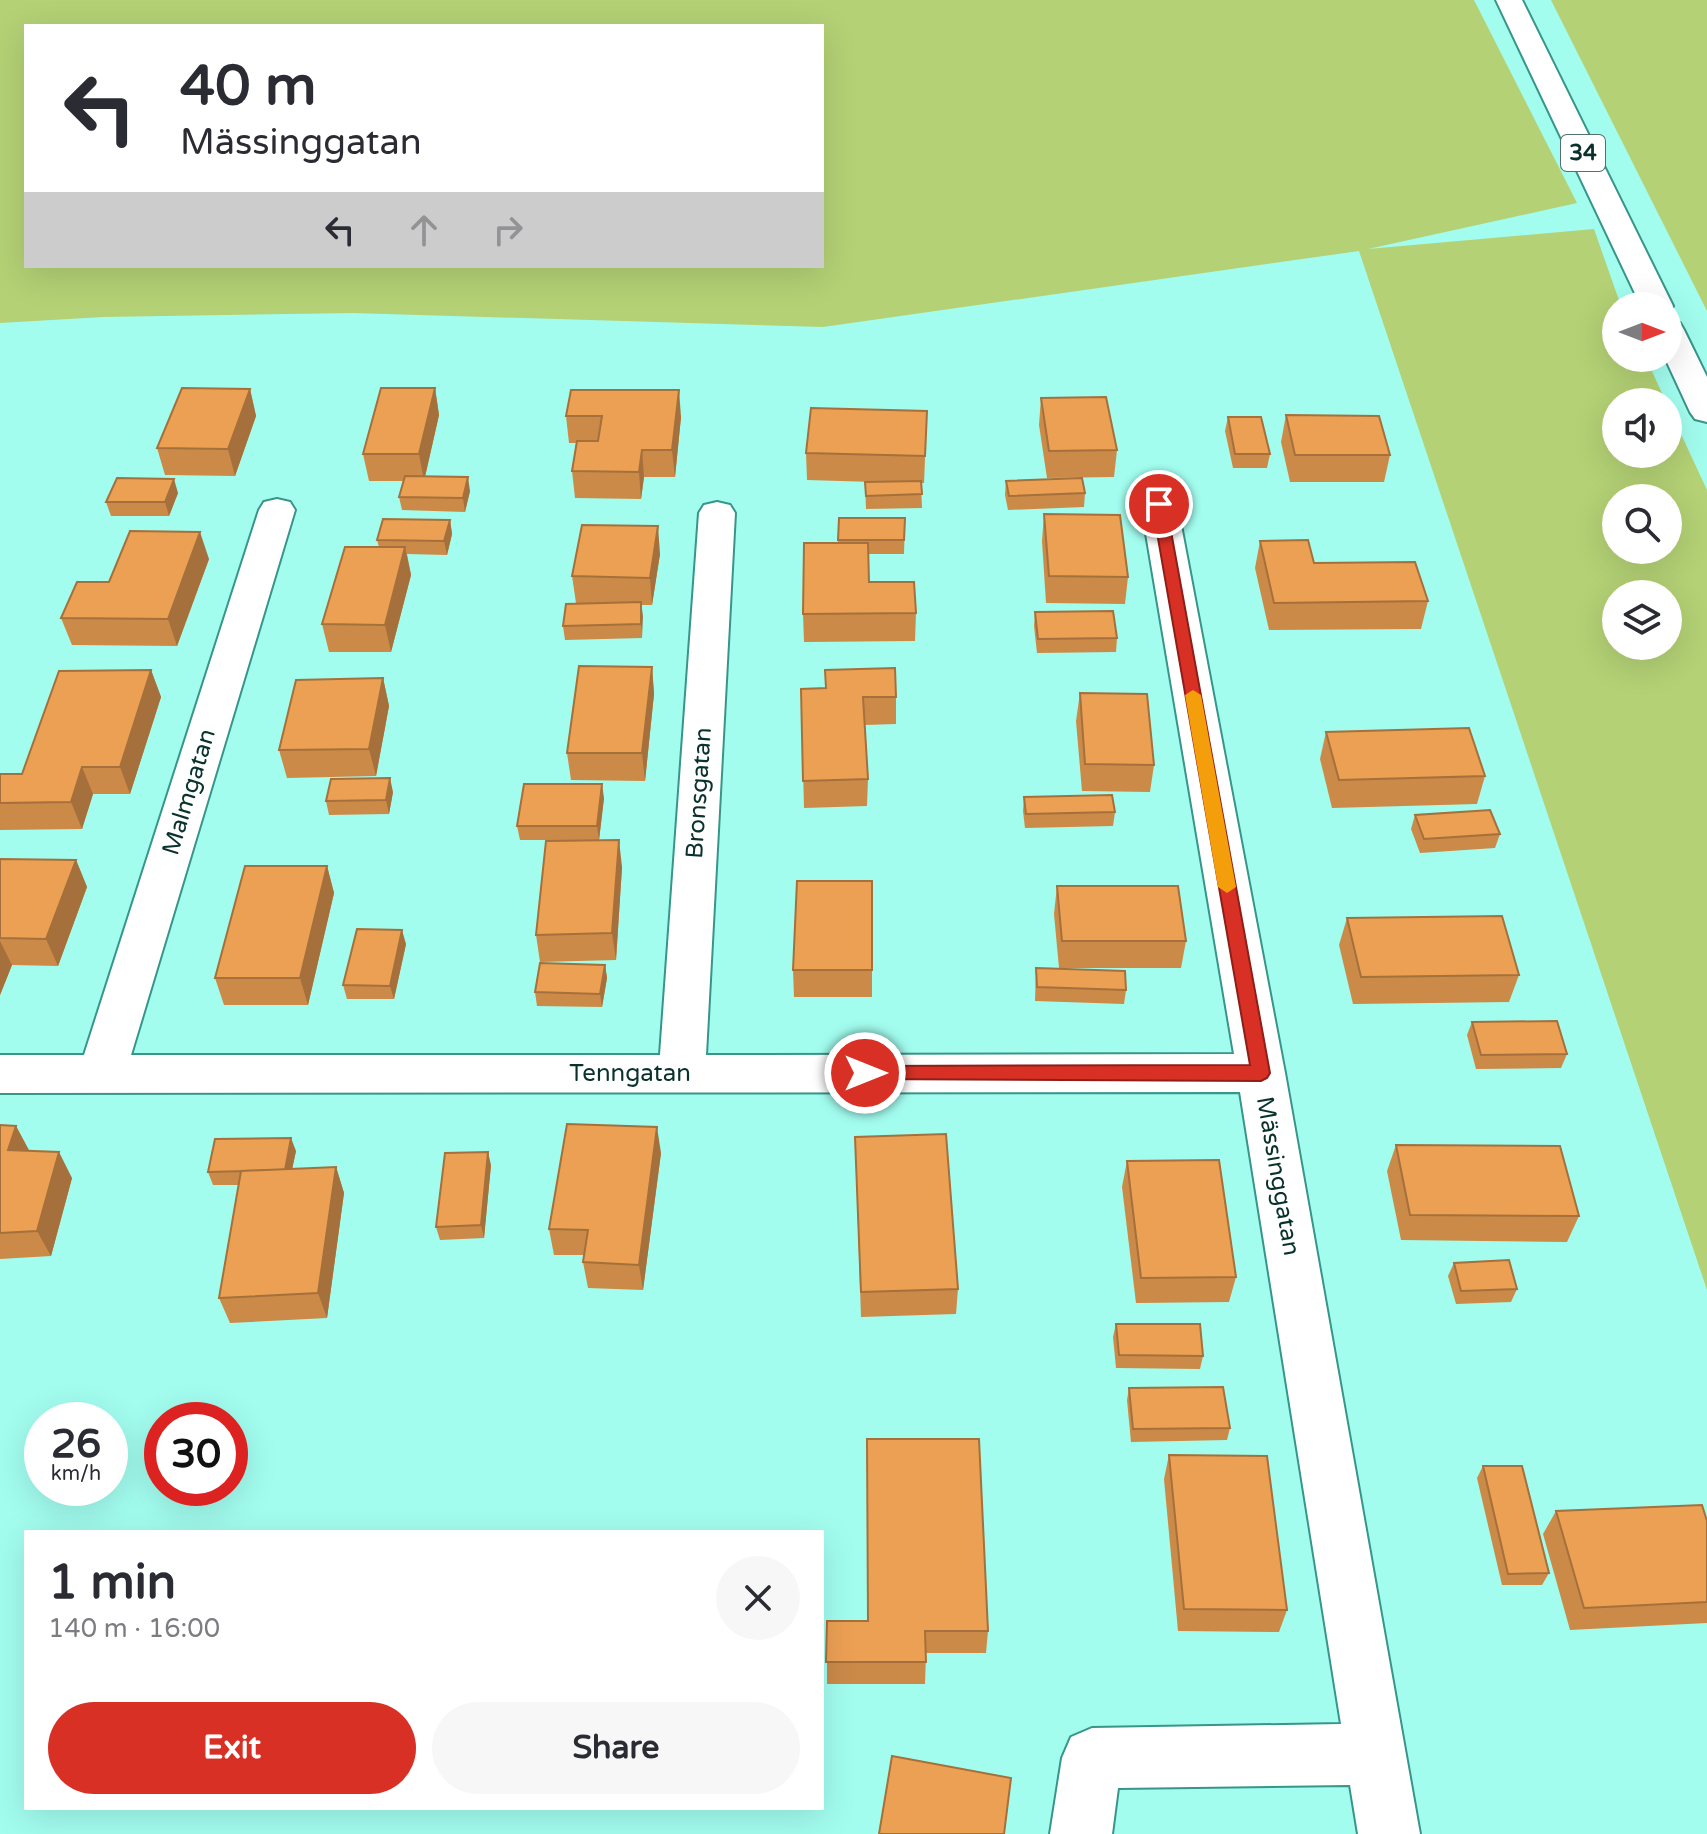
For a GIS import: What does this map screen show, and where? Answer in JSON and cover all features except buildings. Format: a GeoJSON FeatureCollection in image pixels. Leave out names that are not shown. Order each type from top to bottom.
{"type":"FeatureCollection","features":[{"type":"Feature","properties":{"kind":"street","name":"34"},"geometry":{"type":"LineString","coordinates":[[1509,0],[1650,292]]}},
{"type":"Feature","properties":{"kind":"street"},"geometry":{"type":"LineString","coordinates":[[1682,359],[1707,412]]}},
{"type":"Feature","properties":{"kind":"street","name":"Mässinggatan"},"geometry":{"type":"LineString","coordinates":[[1159,504],[1261,1073],[1389,1834]]}},
{"type":"Feature","properties":{"kind":"street","name":"Malmgatan"},"geometry":{"type":"LineString","coordinates":[[102,1073],[277,510]]}},
{"type":"Feature","properties":{"kind":"street","name":"Bronsgatan"},"geometry":{"type":"LineString","coordinates":[[682,1073],[717,513]]}},
{"type":"Feature","properties":{"kind":"street","name":"Tenngatan"},"geometry":{"type":"LineString","coordinates":[[0,1074],[1261,1073]]}},
{"type":"Feature","properties":{"kind":"street"},"geometry":{"type":"LineString","coordinates":[[1081,1834],[1092,1758],[1376,1754]]}},
{"type":"Feature","properties":{"kind":"green space"},"geometry":{"type":"Polygon","coordinates":[[[0,0],[1474,0],[1577,203],[1368,249],[1594,229],[1616,292],[1602,292],[1602,372],[1652,372],[1660,388],[1602,388],[1602,468],[1682,468],[1682,436],[1707,490],[1707,1290],[1359,251],[823,327],[353,313],[103,317],[0,323],[0,0]]]}},
{"type":"Feature","properties":{"kind":"green space"},"geometry":{"type":"Polygon","coordinates":[[[1551,0],[1707,0],[1707,311],[1551,0]]]}},
{"type":"Feature","properties":{"kind":"slow traffic"},"geometry":{"type":"LineString","coordinates":[[1193,695],[1227,887]]}},
{"type":"Feature","properties":{"kind":"route"},"geometry":{"type":"LineString","coordinates":[[865,1073],[1261,1073],[1159,504]]}}]}
